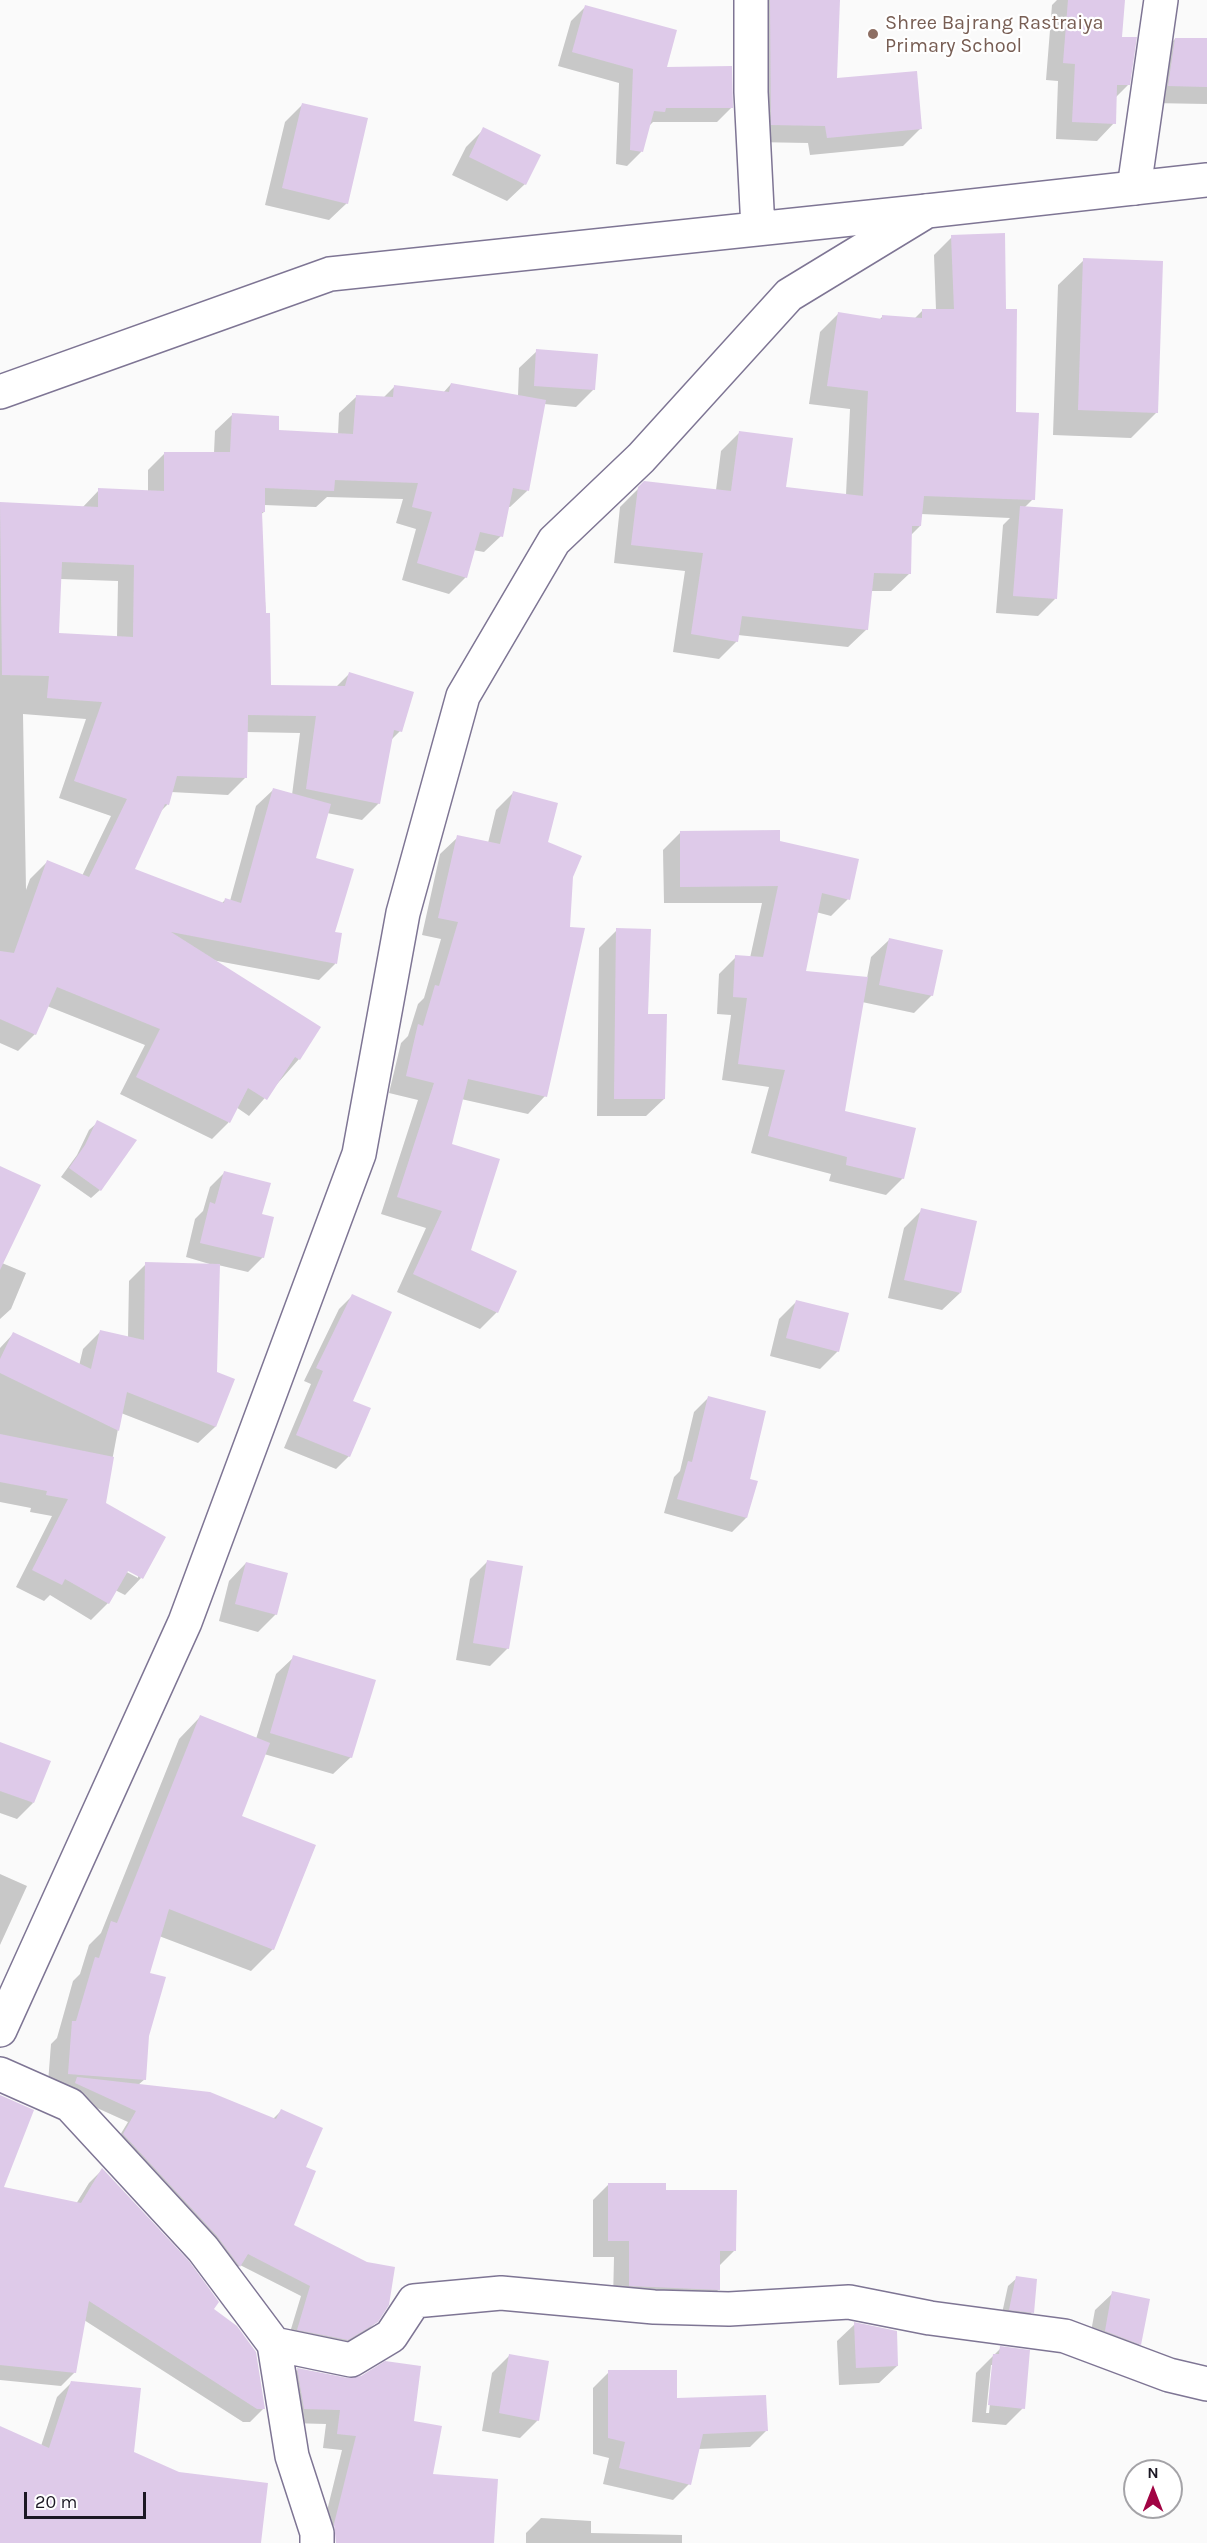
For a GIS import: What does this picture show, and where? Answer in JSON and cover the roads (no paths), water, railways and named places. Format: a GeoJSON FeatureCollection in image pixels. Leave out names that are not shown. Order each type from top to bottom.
{"type":"FeatureCollection","features":[{"type":"Feature","properties":{"kind":"street"},"geometry":{"type":"LineString","coordinates":[[751,0],[751,92],[758,229]]}},
{"type":"Feature","properties":{"kind":"street"},"geometry":{"type":"LineString","coordinates":[[1134,188],[1161,0]]}},
{"type":"Feature","properties":{"kind":"street"},"geometry":{"type":"LineString","coordinates":[[0,392],[330,274],[1207,180]]}},
{"type":"Feature","properties":{"kind":"street"},"geometry":{"type":"LineString","coordinates":[[0,2031],[185,1622],[359,1155],[403,913],[463,696],[554,541],[641,458],[789,295],[927,211]]}},
{"type":"Feature","properties":{"kind":"street"},"geometry":{"type":"LineString","coordinates":[[0,2074],[70,2105],[203,2249],[274,2344],[292,2456],[318,2543]]}},
{"type":"Feature","properties":{"kind":"street"},"geometry":{"type":"LineString","coordinates":[[274,2344],[351,2360],[391,2336],[414,2301],[501,2293],[686,2308],[729,2309],[849,2302],[930,2318],[1065,2336],[1169,2375],[1207,2384]]}},
{"type":"Feature","properties":{"kind":"place","name":"Shree Bajrang Rastraiya Primary School"},"geometry":{"type":"Point","coordinates":[873,34]}}]}
